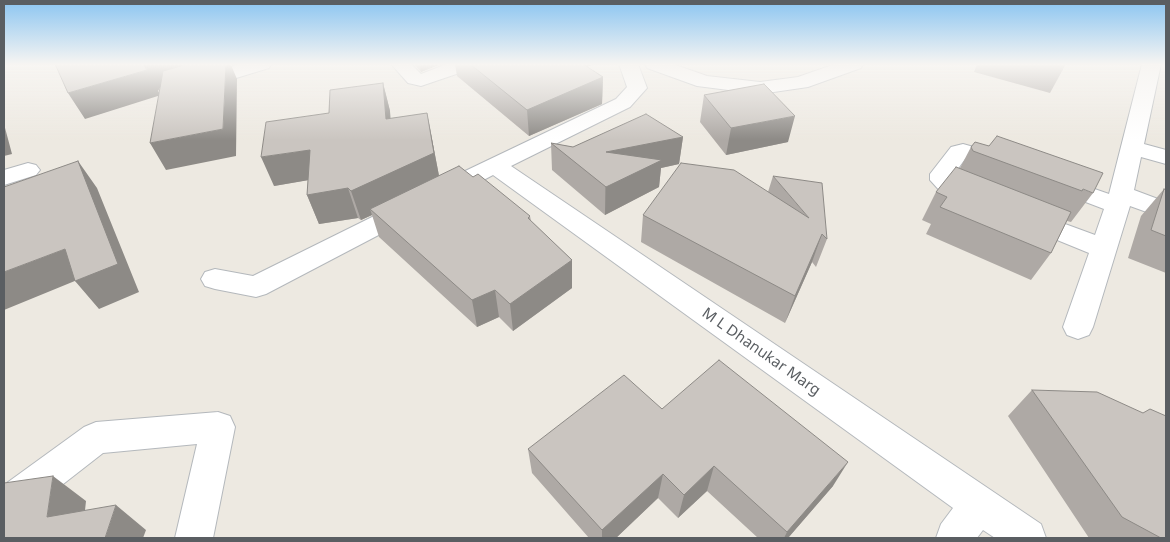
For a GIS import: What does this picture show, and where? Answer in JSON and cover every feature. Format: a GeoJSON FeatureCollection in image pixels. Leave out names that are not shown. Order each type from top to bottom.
{"type":"FeatureCollection","features":[{"type":"Feature","properties":{"kind":"street"},"geometry":{"type":"LineString","coordinates":[[215,279],[256,287],[623,103],[636,89]]}},
{"type":"Feature","properties":{"kind":"street"},"geometry":{"type":"LineString","coordinates":[[1078,327],[1120,200],[1147,89]]}},
{"type":"Feature","properties":{"kind":"street"},"geometry":{"type":"LineString","coordinates":[[1134,148],[1166,157]]}},
{"type":"Feature","properties":{"kind":"street"},"geometry":{"type":"LineString","coordinates":[[1104,250],[948,186],[942,180],[942,174],[959,152],[963,151],[1120,200],[1166,211]]}},
{"type":"Feature","properties":{"kind":"street","name":"M L Dhanukar Marg"},"geometry":{"type":"LineString","coordinates":[[495,166],[1027,538]]}},
{"type":"Feature","properties":{"kind":"street"},"geometry":{"type":"LineString","coordinates":[[4,178],[28,170]]}},
{"type":"Feature","properties":{"kind":"street"},"geometry":{"type":"LineString","coordinates":[[4,507],[96,438],[218,427],[194,538]]}},
{"type":"Feature","properties":{"kind":"street"},"geometry":{"type":"LineString","coordinates":[[955,538],[978,504]]}},
{"type":"Feature","properties":{"kind":"building"},"geometry":{"type":"Polygon","coordinates":[[[66,89],[81,89],[68,93],[66,89]]]}},
{"type":"Feature","properties":{"kind":"building"},"geometry":{"type":"Polygon","coordinates":[[[160,89],[225,89],[223,129],[150,143],[160,89]]]}},
{"type":"Feature","properties":{"kind":"building"},"geometry":{"type":"Polygon","coordinates":[[[384,89],[386,119],[427,113],[434,153],[351,191],[348,188],[307,195],[310,150],[261,157],[266,122],[329,113],[330,90],[384,89]]]}},
{"type":"Feature","properties":{"kind":"building"},"geometry":{"type":"Polygon","coordinates":[[[501,89],[575,89],[527,110],[501,89]]]}},
{"type":"Feature","properties":{"kind":"building"},"geometry":{"type":"Polygon","coordinates":[[[735,89],[769,89],[795,116],[731,128],[704,95],[735,89]]]}},
{"type":"Feature","properties":{"kind":"building"},"geometry":{"type":"Polygon","coordinates":[[[646,114],[683,137],[606,152],[662,160],[606,187],[551,143],[573,147],[646,114]]]}},
{"type":"Feature","properties":{"kind":"building"},"geometry":{"type":"Polygon","coordinates":[[[997,136],[1103,173],[1093,193],[1083,189],[1082,191],[973,151],[971,147],[975,142],[989,146],[997,136]]]}},
{"type":"Feature","properties":{"kind":"building"},"geometry":{"type":"Polygon","coordinates":[[[78,161],[118,264],[75,281],[65,249],[4,272],[4,187],[78,161]]]}},
{"type":"Feature","properties":{"kind":"building"},"geometry":{"type":"Polygon","coordinates":[[[681,163],[734,170],[809,218],[773,176],[822,183],[827,239],[822,234],[795,296],[643,215],[681,163]]]}},
{"type":"Feature","properties":{"kind":"building"},"geometry":{"type":"Polygon","coordinates":[[[459,166],[473,177],[478,174],[530,216],[528,218],[572,260],[510,304],[495,290],[472,300],[370,209],[459,166]]]}},
{"type":"Feature","properties":{"kind":"building"},"geometry":{"type":"Polygon","coordinates":[[[956,167],[1071,212],[1051,253],[940,207],[947,197],[936,192],[956,167]]]}},
{"type":"Feature","properties":{"kind":"building"},"geometry":{"type":"Polygon","coordinates":[[[1164,189],[1166,190],[1166,236],[1151,230],[1164,189]]]}},
{"type":"Feature","properties":{"kind":"building"},"geometry":{"type":"Polygon","coordinates":[[[719,360],[848,462],[787,532],[714,466],[684,495],[663,474],[602,530],[528,449],[624,375],[662,409],[719,360]]]}},
{"type":"Feature","properties":{"kind":"building"},"geometry":{"type":"Polygon","coordinates":[[[1032,390],[1097,392],[1143,413],[1150,409],[1166,416],[1166,538],[1161,538],[1122,517],[1032,390]]]}},
{"type":"Feature","properties":{"kind":"building"},"geometry":{"type":"Polygon","coordinates":[[[53,476],[47,517],[116,505],[105,538],[4,538],[4,483],[53,476]]]}}]}
